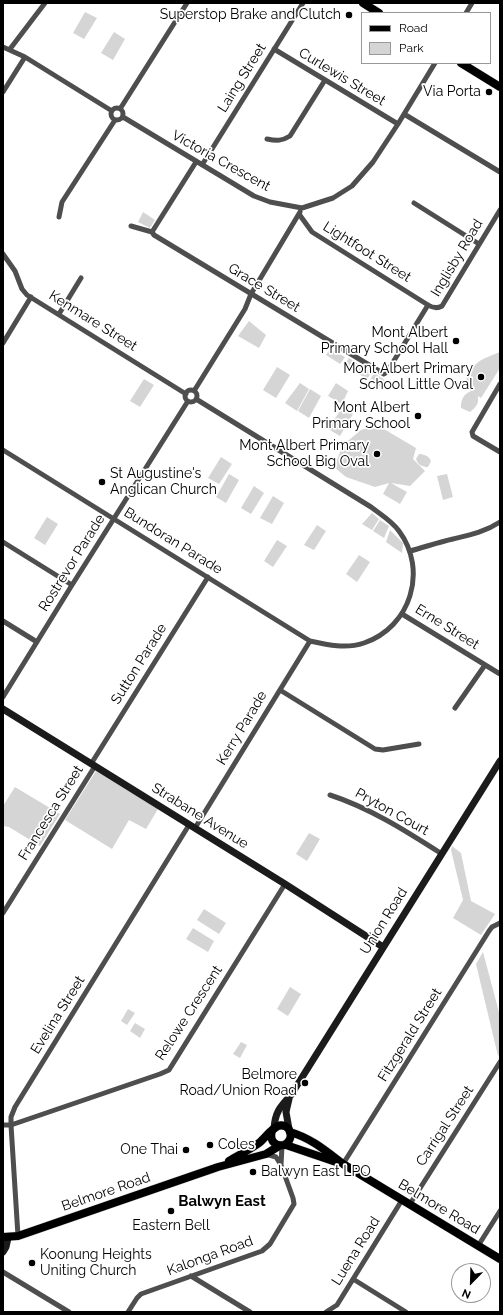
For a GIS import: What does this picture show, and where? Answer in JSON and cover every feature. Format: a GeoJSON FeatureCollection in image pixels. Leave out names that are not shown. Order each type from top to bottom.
{"type":"FeatureCollection","features":[{"type":"Feature","properties":{"kind":"main road"},"geometry":{"type":"LineString","coordinates":[[363,3],[377,12]]}},
{"type":"Feature","properties":{"kind":"main road"},"geometry":{"type":"LineString","coordinates":[[463,64],[500,87]]}},
{"type":"Feature","properties":{"kind":"main road","name":"Strabane Avenue"},"geometry":{"type":"LineString","coordinates":[[3,709],[285,884],[383,947]]}},
{"type":"Feature","properties":{"kind":"main road","name":"Union Road"},"geometry":{"type":"LineString","coordinates":[[273,1130],[275,1117],[278,1111],[291,1096],[442,854],[497,772],[500,761]]}},
{"type":"Feature","properties":{"kind":"main road","name":"Union Road"},"geometry":{"type":"LineString","coordinates":[[290,1131],[286,1112],[291,1096]]}},
{"type":"Feature","properties":{"kind":"main road","name":"Belmore Road"},"geometry":{"type":"LineString","coordinates":[[218,1167],[260,1142],[273,1130],[281,1126],[321,1146],[343,1164],[500,1260]]}},
{"type":"Feature","properties":{"kind":"main road"},"geometry":{"type":"LineString","coordinates":[[273,1130],[271,1135],[272,1140],[275,1144],[282,1145],[290,1139],[290,1131]]}},
{"type":"Feature","properties":{"kind":"main road","name":"Belmore Road"},"geometry":{"type":"LineString","coordinates":[[6,1237],[18,1236],[218,1167],[266,1154],[282,1145],[343,1164]]}},
{"type":"Feature","properties":{"kind":"main road"},"geometry":{"type":"LineString","coordinates":[[3,1252],[6,1247],[6,1237]]}},
{"type":"Feature","properties":{"kind":"street"},"geometry":{"type":"LineString","coordinates":[[10,49],[45,3]]}},
{"type":"Feature","properties":{"kind":"street"},"geometry":{"type":"LineString","coordinates":[[120,109],[187,3]]}},
{"type":"Feature","properties":{"kind":"street","name":"Laing Street"},"geometry":{"type":"LineString","coordinates":[[202,165],[303,3]]}},
{"type":"Feature","properties":{"kind":"street"},"geometry":{"type":"LineString","coordinates":[[467,12],[472,3]]}},
{"type":"Feature","properties":{"kind":"street"},"geometry":{"type":"LineString","coordinates":[[3,47],[25,57],[112,111]]}},
{"type":"Feature","properties":{"kind":"street","name":"Curlewis Street"},"geometry":{"type":"LineString","coordinates":[[274,49],[398,124]]}},
{"type":"Feature","properties":{"kind":"street"},"geometry":{"type":"LineString","coordinates":[[3,92],[25,57]]}},
{"type":"Feature","properties":{"kind":"street","name":"Victoria Crescent"},"geometry":{"type":"LineString","coordinates":[[123,117],[254,196],[270,202],[302,208],[333,198],[352,186],[365,172],[398,124],[434,64]]}},
{"type":"Feature","properties":{"kind":"street"},"geometry":{"type":"LineString","coordinates":[[267,139],[277,141],[284,140],[290,136],[325,80]]}},
{"type":"Feature","properties":{"kind":"street"},"geometry":{"type":"LineString","coordinates":[[112,111],[116,108],[120,109]]}},
{"type":"Feature","properties":{"kind":"street"},"geometry":{"type":"LineString","coordinates":[[59,217],[62,202],[115,120],[119,120],[123,117],[123,112],[120,109]]}},
{"type":"Feature","properties":{"kind":"street"},"geometry":{"type":"LineString","coordinates":[[112,111],[112,116],[115,120]]}},
{"type":"Feature","properties":{"kind":"street"},"geometry":{"type":"LineString","coordinates":[[404,114],[500,172]]}},
{"type":"Feature","properties":{"kind":"street"},"geometry":{"type":"LineString","coordinates":[[152,232],[196,162]]}},
{"type":"Feature","properties":{"kind":"street"},"geometry":{"type":"LineString","coordinates":[[414,203],[480,244]]}},
{"type":"Feature","properties":{"kind":"street"},"geometry":{"type":"LineString","coordinates":[[194,392],[245,309],[251,294],[302,208]]}},
{"type":"Feature","properties":{"kind":"street","name":"Inglisby Road"},"geometry":{"type":"LineString","coordinates":[[428,305],[434,308],[442,306],[500,210]]}},
{"type":"Feature","properties":{"kind":"street","name":"Lightfoot Street"},"geometry":{"type":"LineString","coordinates":[[298,214],[312,232],[428,305]]}},
{"type":"Feature","properties":{"kind":"street","name":"Grace Street"},"geometry":{"type":"LineString","coordinates":[[131,226],[152,232],[154,235],[384,374],[387,372],[428,305]]}},
{"type":"Feature","properties":{"kind":"street","name":"Kenmare Street"},"geometry":{"type":"LineString","coordinates":[[3,254],[15,271],[22,289],[31,297],[186,394]]}},
{"type":"Feature","properties":{"kind":"street"},"geometry":{"type":"LineString","coordinates":[[59,314],[81,278]]}},
{"type":"Feature","properties":{"kind":"street"},"geometry":{"type":"LineString","coordinates":[[3,343],[31,297]]}},
{"type":"Feature","properties":{"kind":"street"},"geometry":{"type":"LineString","coordinates":[[500,384],[472,432],[473,436],[500,452]]}},
{"type":"Feature","properties":{"kind":"street"},"geometry":{"type":"LineString","coordinates":[[194,392],[190,391],[186,394],[185,398],[188,401],[193,402],[196,399]]}},
{"type":"Feature","properties":{"kind":"street"},"geometry":{"type":"LineString","coordinates":[[194,392],[196,399],[390,521],[398,530],[410,551],[414,576],[410,594],[402,614]]}},
{"type":"Feature","properties":{"kind":"street","name":"Rostrevor Parade"},"geometry":{"type":"LineString","coordinates":[[3,697],[188,401]]}},
{"type":"Feature","properties":{"kind":"street","name":"Bundoran Parade"},"geometry":{"type":"LineString","coordinates":[[3,450],[310,641],[343,647],[363,643],[376,638],[383,633],[402,614]]}},
{"type":"Feature","properties":{"kind":"street"},"geometry":{"type":"LineString","coordinates":[[410,551],[480,533],[500,522]]}},
{"type":"Feature","properties":{"kind":"street"},"geometry":{"type":"LineString","coordinates":[[3,542],[72,585]]}},
{"type":"Feature","properties":{"kind":"street","name":"Sutton Parade"},"geometry":{"type":"LineString","coordinates":[[93,765],[208,577]]}},
{"type":"Feature","properties":{"kind":"street","name":"Erne Street"},"geometry":{"type":"LineString","coordinates":[[402,614],[500,674]]}},
{"type":"Feature","properties":{"kind":"street"},"geometry":{"type":"LineString","coordinates":[[3,621],[37,642]]}},
{"type":"Feature","properties":{"kind":"street","name":"Kerry Parade"},"geometry":{"type":"LineString","coordinates":[[192,827],[310,641]]}},
{"type":"Feature","properties":{"kind":"street"},"geometry":{"type":"LineString","coordinates":[[455,708],[485,664]]}},
{"type":"Feature","properties":{"kind":"street"},"geometry":{"type":"LineString","coordinates":[[280,690],[375,749],[383,750],[419,744]]}},
{"type":"Feature","properties":{"kind":"street","name":"Francesca Street"},"geometry":{"type":"LineString","coordinates":[[3,913],[93,765]]}},
{"type":"Feature","properties":{"kind":"street","name":"Pryton Court"},"geometry":{"type":"LineString","coordinates":[[330,794],[401,828],[442,854]]}},
{"type":"Feature","properties":{"kind":"street","name":"Evelina Street"},"geometry":{"type":"LineString","coordinates":[[18,1236],[11,1117],[15,1108],[192,827]]}},
{"type":"Feature","properties":{"kind":"street","name":"Relowe Crescent"},"geometry":{"type":"LineString","coordinates":[[3,1125],[11,1124],[169,1070],[285,884]]}},
{"type":"Feature","properties":{"kind":"street","name":"Fitzgerald Street"},"geometry":{"type":"LineString","coordinates":[[343,1164],[489,931],[492,927],[500,923]]}},
{"type":"Feature","properties":{"kind":"street","name":"Carrigal Street"},"geometry":{"type":"LineString","coordinates":[[406,1202],[500,1062]]}},
{"type":"Feature","properties":{"kind":"street","name":"Kalonga Road"},"geometry":{"type":"LineString","coordinates":[[128,1312],[141,1294],[262,1251],[270,1244],[294,1204],[281,1165],[282,1145]]}},
{"type":"Feature","properties":{"kind":"street"},"geometry":{"type":"LineString","coordinates":[[266,1154],[276,1157],[281,1165]]}},
{"type":"Feature","properties":{"kind":"street","name":"Luena Road"},"geometry":{"type":"LineString","coordinates":[[326,1312],[337,1305],[353,1278],[406,1202]]}},
{"type":"Feature","properties":{"kind":"street"},"geometry":{"type":"LineString","coordinates":[[478,1246],[500,1211]]}},
{"type":"Feature","properties":{"kind":"street"},"geometry":{"type":"LineString","coordinates":[[3,1272],[69,1312]]}},
{"type":"Feature","properties":{"kind":"street"},"geometry":{"type":"LineString","coordinates":[[191,1276],[250,1312]]}},
{"type":"Feature","properties":{"kind":"street"},"geometry":{"type":"LineString","coordinates":[[353,1278],[406,1312]]}},
{"type":"Feature","properties":{"kind":"green space"},"geometry":{"type":"Polygon","coordinates":[[[85,12],[97,18],[84,39],[73,33],[85,12]]]}},
{"type":"Feature","properties":{"kind":"green space"},"geometry":{"type":"Polygon","coordinates":[[[114,32],[125,39],[113,60],[101,53],[114,32]]]}},
{"type":"Feature","properties":{"kind":"green space"},"geometry":{"type":"Polygon","coordinates":[[[143,212],[155,220],[150,228],[138,222],[143,212]]]}},
{"type":"Feature","properties":{"kind":"green space"},"geometry":{"type":"Polygon","coordinates":[[[249,321],[266,335],[259,348],[238,336],[249,321]]]}},
{"type":"Feature","properties":{"kind":"green space"},"geometry":{"type":"Polygon","coordinates":[[[330,349],[345,357],[340,364],[326,355],[330,349]]]}},
{"type":"Feature","properties":{"kind":"green space","name":"Mont Albert Primary School Little Oval"},"geometry":{"type":"Polygon","coordinates":[[[500,352],[500,368],[481,398],[478,396],[478,401],[475,407],[470,412],[461,408],[463,398],[471,391],[463,386],[473,367],[485,358],[500,352]]]}},
{"type":"Feature","properties":{"kind":"green space"},"geometry":{"type":"Polygon","coordinates":[[[349,358],[360,365],[355,371],[344,366],[349,358]]]}},
{"type":"Feature","properties":{"kind":"green space"},"geometry":{"type":"Polygon","coordinates":[[[361,366],[372,372],[367,379],[357,373],[361,366]]]}},
{"type":"Feature","properties":{"kind":"green space"},"geometry":{"type":"Polygon","coordinates":[[[277,367],[290,375],[276,398],[263,390],[277,367]]]}},
{"type":"Feature","properties":{"kind":"green space"},"geometry":{"type":"Polygon","coordinates":[[[374,373],[385,380],[381,387],[370,380],[374,373]]]}},
{"type":"Feature","properties":{"kind":"green space"},"geometry":{"type":"Polygon","coordinates":[[[144,379],[154,385],[140,407],[130,401],[144,379]]]}},
{"type":"Feature","properties":{"kind":"green space"},"geometry":{"type":"Polygon","coordinates":[[[300,383],[309,389],[297,411],[285,403],[300,383]]]}},
{"type":"Feature","properties":{"kind":"green space"},"geometry":{"type":"Polygon","coordinates":[[[336,383],[348,391],[342,404],[328,396],[336,383]]]}},
{"type":"Feature","properties":{"kind":"green space"},"geometry":{"type":"Polygon","coordinates":[[[310,389],[321,396],[309,418],[298,411],[310,389]]]}},
{"type":"Feature","properties":{"kind":"green space"},"geometry":{"type":"Polygon","coordinates":[[[342,408],[353,414],[340,436],[328,429],[342,408]]]}},
{"type":"Feature","properties":{"kind":"green space","name":"Mont Albert Primary School Big Oval"},"geometry":{"type":"Polygon","coordinates":[[[377,425],[416,448],[413,459],[425,471],[410,486],[391,483],[407,492],[400,504],[383,494],[389,483],[375,487],[346,477],[334,467],[343,445],[361,430],[377,425]]]}},
{"type":"Feature","properties":{"kind":"green space"},"geometry":{"type":"Polygon","coordinates":[[[419,454],[423,454],[430,459],[431,461],[428,467],[422,466],[418,463],[416,459],[419,454]]]}},
{"type":"Feature","properties":{"kind":"green space"},"geometry":{"type":"Polygon","coordinates":[[[221,457],[232,464],[219,484],[208,478],[221,457]]]}},
{"type":"Feature","properties":{"kind":"green space"},"geometry":{"type":"Polygon","coordinates":[[[229,474],[239,480],[226,503],[216,497],[229,474]]]}},
{"type":"Feature","properties":{"kind":"green space"},"geometry":{"type":"Polygon","coordinates":[[[447,474],[453,497],[443,500],[437,476],[447,474]]]}},
{"type":"Feature","properties":{"kind":"green space"},"geometry":{"type":"Polygon","coordinates":[[[254,486],[264,493],[251,514],[241,508],[254,486]]]}},
{"type":"Feature","properties":{"kind":"green space"},"geometry":{"type":"Polygon","coordinates":[[[273,496],[284,503],[272,524],[260,518],[273,496]]]}},
{"type":"Feature","properties":{"kind":"green space"},"geometry":{"type":"Polygon","coordinates":[[[372,513],[379,519],[372,530],[362,524],[372,513]]]}},
{"type":"Feature","properties":{"kind":"green space"},"geometry":{"type":"Polygon","coordinates":[[[47,517],[58,524],[45,545],[34,538],[47,517]]]}},
{"type":"Feature","properties":{"kind":"green space"},"geometry":{"type":"Polygon","coordinates":[[[380,520],[389,526],[384,538],[373,531],[380,520]]]}},
{"type":"Feature","properties":{"kind":"green space"},"geometry":{"type":"Polygon","coordinates":[[[317,525],[326,531],[314,550],[304,545],[317,525]]]}},
{"type":"Feature","properties":{"kind":"green space"},"geometry":{"type":"Polygon","coordinates":[[[390,530],[403,543],[402,553],[386,542],[390,530]]]}},
{"type":"Feature","properties":{"kind":"green space"},"geometry":{"type":"Polygon","coordinates":[[[277,540],[287,546],[273,567],[264,561],[277,540]]]}},
{"type":"Feature","properties":{"kind":"green space"},"geometry":{"type":"Polygon","coordinates":[[[359,555],[370,562],[357,582],[346,574],[359,555]]]}},
{"type":"Feature","properties":{"kind":"green space"},"geometry":{"type":"Polygon","coordinates":[[[96,771],[158,809],[146,829],[129,820],[112,849],[65,820],[96,771]]]}},
{"type":"Feature","properties":{"kind":"green space"},"geometry":{"type":"Polygon","coordinates":[[[15,787],[60,814],[40,846],[9,827],[3,826],[3,806],[15,787]]]}},
{"type":"Feature","properties":{"kind":"green space"},"geometry":{"type":"Polygon","coordinates":[[[309,833],[320,839],[307,861],[296,854],[309,833]]]}},
{"type":"Feature","properties":{"kind":"green space"},"geometry":{"type":"Polygon","coordinates":[[[452,846],[461,853],[471,901],[495,914],[481,935],[453,918],[463,900],[451,850],[452,846]]]}},
{"type":"Feature","properties":{"kind":"green space"},"geometry":{"type":"Polygon","coordinates":[[[204,909],[226,923],[219,934],[197,920],[204,909]]]}},
{"type":"Feature","properties":{"kind":"green space"},"geometry":{"type":"Polygon","coordinates":[[[193,928],[214,941],[208,952],[186,939],[193,928]]]}},
{"type":"Feature","properties":{"kind":"green space"},"geometry":{"type":"Polygon","coordinates":[[[483,952],[500,1016],[500,1053],[498,1056],[476,964],[483,952]]]}},
{"type":"Feature","properties":{"kind":"green space"},"geometry":{"type":"Polygon","coordinates":[[[290,987],[301,994],[288,1016],[277,1009],[290,987]]]}},
{"type":"Feature","properties":{"kind":"green space"},"geometry":{"type":"Polygon","coordinates":[[[128,1009],[135,1013],[127,1025],[121,1021],[128,1009]]]}},
{"type":"Feature","properties":{"kind":"green space"},"geometry":{"type":"Polygon","coordinates":[[[135,1023],[145,1029],[140,1038],[130,1031],[135,1023]]]}},
{"type":"Feature","properties":{"kind":"green space"},"geometry":{"type":"Polygon","coordinates":[[[241,1042],[247,1045],[240,1058],[233,1054],[241,1042]]]}},
{"type":"Feature","properties":{"kind":"tram line"},"geometry":{"type":"LineString","coordinates":[[365,3],[380,12]]}},
{"type":"Feature","properties":{"kind":"tram line"},"geometry":{"type":"LineString","coordinates":[[461,64],[500,88]]}},
{"type":"Feature","properties":{"kind":"place","name":"Superstop Brake and Clutch"},"geometry":{"type":"Point","coordinates":[349,15]}},
{"type":"Feature","properties":{"kind":"place","name":"Via Porta"},"geometry":{"type":"Point","coordinates":[489,92]}},
{"type":"Feature","properties":{"kind":"place","name":"Mont Albert Primary School Hall"},"geometry":{"type":"Point","coordinates":[456,341]}},
{"type":"Feature","properties":{"kind":"place","name":"Mont Albert Primary School Little Oval"},"geometry":{"type":"Point","coordinates":[481,377]}},
{"type":"Feature","properties":{"kind":"place","name":"Mont Albert Primary School"},"geometry":{"type":"Point","coordinates":[418,416]}},
{"type":"Feature","properties":{"kind":"place","name":"Mont Albert Primary School Big Oval"},"geometry":{"type":"Point","coordinates":[377,454]}},
{"type":"Feature","properties":{"kind":"place","name":"St Augustine's Anglican Church"},"geometry":{"type":"Point","coordinates":[102,482]}},
{"type":"Feature","properties":{"kind":"place","name":"Belmore Road/Union Road"},"geometry":{"type":"Point","coordinates":[305,1083]}},
{"type":"Feature","properties":{"kind":"place","name":"Coles"},"geometry":{"type":"Point","coordinates":[210,1145]}},
{"type":"Feature","properties":{"kind":"place","name":"One Thai"},"geometry":{"type":"Point","coordinates":[186,1150]}},
{"type":"Feature","properties":{"kind":"place","name":"Balwyn East LPO"},"geometry":{"type":"Point","coordinates":[253,1172]}},
{"type":"Feature","properties":{"kind":"place","name":"Eastern Bell"},"geometry":{"type":"Point","coordinates":[171,1211]}},
{"type":"Feature","properties":{"kind":"place","name":"Koonung Heights Uniting Church"},"geometry":{"type":"Point","coordinates":[32,1263]}},
{"type":"Feature","properties":{"kind":"district","name":"Balwyn East"},"geometry":{"type":"Point","coordinates":[222,1201]}}]}
